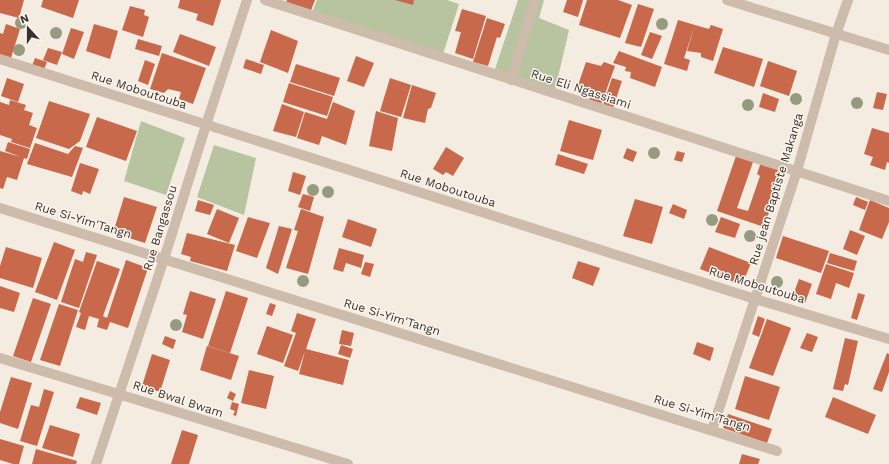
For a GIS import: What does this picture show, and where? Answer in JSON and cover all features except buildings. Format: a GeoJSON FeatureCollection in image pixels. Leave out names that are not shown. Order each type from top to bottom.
{"type":"FeatureCollection","features":[{"type":"Feature","properties":{"kind":"street","name":"Rue Bangassou"},"geometry":{"type":"LineString","coordinates":[[96,464],[164,259],[247,0]]}},
{"type":"Feature","properties":{"kind":"street","name":"Rue Eli Ngassiami"},"geometry":{"type":"LineString","coordinates":[[265,0],[889,201]]}},
{"type":"Feature","properties":{"kind":"street"},"geometry":{"type":"LineString","coordinates":[[511,80],[535,0]]}},
{"type":"Feature","properties":{"kind":"street"},"geometry":{"type":"LineString","coordinates":[[727,0],[889,50]]}},
{"type":"Feature","properties":{"kind":"street","name":"Rue jean Baptiste Makanga"},"geometry":{"type":"LineString","coordinates":[[712,430],[797,171],[836,34],[848,0]]}},
{"type":"Feature","properties":{"kind":"street","name":"Rue Moboutouba"},"geometry":{"type":"LineString","coordinates":[[0,59],[889,339]]}},
{"type":"Feature","properties":{"kind":"street","name":"Rue Si-Yim'Tangn"},"geometry":{"type":"LineString","coordinates":[[0,208],[777,451]]}},
{"type":"Feature","properties":{"kind":"street","name":"Rue Bwal Bwam"},"geometry":{"type":"LineString","coordinates":[[0,358],[348,464]]}},
{"type":"Feature","properties":{"kind":"green space"},"geometry":{"type":"Polygon","coordinates":[[[317,0],[447,0],[459,4],[443,54],[312,13],[317,0]]]}},
{"type":"Feature","properties":{"kind":"green space"},"geometry":{"type":"Polygon","coordinates":[[[518,0],[544,0],[539,18],[569,30],[554,94],[495,69],[518,0]]]}},
{"type":"Feature","properties":{"kind":"green space"},"geometry":{"type":"Polygon","coordinates":[[[141,121],[185,138],[166,195],[124,181],[141,121]]]}},
{"type":"Feature","properties":{"kind":"green space"},"geometry":{"type":"Polygon","coordinates":[[[214,145],[256,158],[244,215],[197,197],[214,145]]]}}]}
